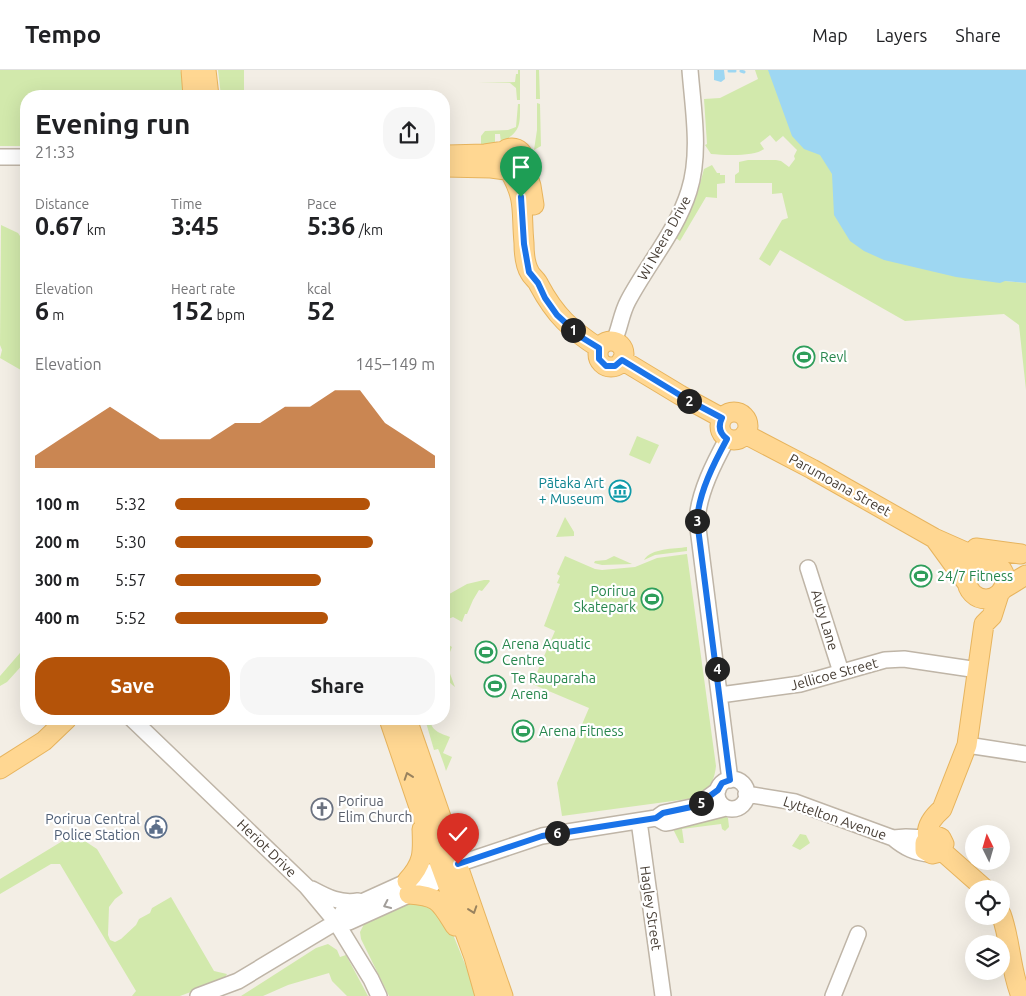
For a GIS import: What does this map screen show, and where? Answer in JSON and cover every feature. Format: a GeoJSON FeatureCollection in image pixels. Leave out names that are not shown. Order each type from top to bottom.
{"type":"FeatureCollection","features":[{"type":"Feature","properties":{"kind":"main road"},"geometry":{"type":"LineString","coordinates":[[191,70],[193,90]]}},
{"type":"Feature","properties":{"kind":"main road"},"geometry":{"type":"LineString","coordinates":[[206,70],[208,90]]}},
{"type":"Feature","properties":{"kind":"main road"},"geometry":{"type":"LineString","coordinates":[[450,155],[485,154],[505,151],[500,161],[513,169],[521,197],[524,244],[529,272],[538,283],[545,298],[557,315],[581,337],[607,345],[599,359],[606,366],[615,366],[622,360],[722,418]]}},
{"type":"Feature","properties":{"kind":"main road"},"geometry":{"type":"LineString","coordinates":[[450,167],[513,169]]}},
{"type":"Feature","properties":{"kind":"main road"},"geometry":{"type":"LineString","coordinates":[[731,412],[742,415],[747,424],[745,434],[737,440],[727,439],[720,428],[722,418],[731,412]]}},
{"type":"Feature","properties":{"kind":"main road","name":"Parumoana Street"},"geometry":{"type":"LineString","coordinates":[[745,434],[812,469],[934,538],[988,561]]}},
{"type":"Feature","properties":{"kind":"main road"},"geometry":{"type":"LineString","coordinates":[[934,538],[983,550],[1023,553]]}},
{"type":"Feature","properties":{"kind":"main road","name":"Parumoana Street"},"geometry":{"type":"LineString","coordinates":[[934,538],[969,588],[977,615],[984,624]]}},
{"type":"Feature","properties":{"kind":"main road"},"geometry":{"type":"LineString","coordinates":[[1023,553],[1007,559],[978,563],[968,575],[969,588],[983,599],[993,597],[1026,575]]}},
{"type":"Feature","properties":{"kind":"main road"},"geometry":{"type":"LineString","coordinates":[[934,844],[944,818],[942,809],[967,745],[984,624],[992,616],[1005,578],[999,566],[988,561]]}},
{"type":"Feature","properties":{"kind":"main road"},"geometry":{"type":"LineString","coordinates":[[0,769],[38,745],[60,725]]}},
{"type":"Feature","properties":{"kind":"main road"},"geometry":{"type":"LineString","coordinates":[[391,725],[420,810],[450,868],[503,996]]}},
{"type":"Feature","properties":{"kind":"main road"},"geometry":{"type":"LineString","coordinates":[[409,725],[450,868],[451,890],[485,996]]}},
{"type":"Feature","properties":{"kind":"main road"},"geometry":{"type":"LineString","coordinates":[[420,810],[421,863],[408,888],[440,903],[474,957]]}},
{"type":"Feature","properties":{"kind":"main road","name":"Lyttelton Avenue"},"geometry":{"type":"LineString","coordinates":[[934,844],[975,880]]}},
{"type":"Feature","properties":{"kind":"main road"},"geometry":{"type":"LineString","coordinates":[[1004,925],[1016,983],[1021,996]]}},
{"type":"Feature","properties":{"kind":"street","name":"Wi Neera Drive"},"geometry":{"type":"LineString","coordinates":[[607,345],[618,331],[620,317],[628,301],[678,218],[690,191],[695,158],[690,70]]}},
{"type":"Feature","properties":{"kind":"street"},"geometry":{"type":"LineString","coordinates":[[0,157],[20,157]]}},
{"type":"Feature","properties":{"kind":"street"},"geometry":{"type":"LineString","coordinates":[[727,439],[713,467],[699,503],[697,520],[730,780]]}},
{"type":"Feature","properties":{"kind":"street","name":"Auty Lane"},"geometry":{"type":"LineString","coordinates":[[808,568],[841,672]]}},
{"type":"Feature","properties":{"kind":"street","name":"Jellicoe Street"},"geometry":{"type":"LineString","coordinates":[[720,695],[786,687],[814,681],[874,662],[892,659],[904,659],[978,670]]}},
{"type":"Feature","properties":{"kind":"street","name":"Heriot Drive"},"geometry":{"type":"LineString","coordinates":[[138,725],[306,886],[336,922],[371,979],[379,996]]}},
{"type":"Feature","properties":{"kind":"street"},"geometry":{"type":"LineString","coordinates":[[967,745],[1026,754]]}},
{"type":"Feature","properties":{"kind":"street"},"geometry":{"type":"LineString","coordinates":[[306,886],[334,900],[348,902],[365,900],[408,888],[433,884],[450,868],[542,836],[656,818],[663,813],[696,806],[718,790],[722,783],[730,780],[741,783],[744,787],[746,794],[741,806],[666,823],[656,818]]}},
{"type":"Feature","properties":{"kind":"street"},"geometry":{"type":"LineString","coordinates":[[718,790],[718,798],[726,808]]}},
{"type":"Feature","properties":{"kind":"street","name":"Lyttelton Avenue"},"geometry":{"type":"LineString","coordinates":[[746,794],[781,799],[813,808],[893,838],[903,846],[918,853],[934,844]]}},
{"type":"Feature","properties":{"kind":"street","name":"Hagley Street"},"geometry":{"type":"LineString","coordinates":[[639,821],[663,996]]}},
{"type":"Feature","properties":{"kind":"street"},"geometry":{"type":"LineString","coordinates":[[336,922],[349,922],[408,888]]}},
{"type":"Feature","properties":{"kind":"street"},"geometry":{"type":"LineString","coordinates":[[198,996],[238,982],[336,922],[344,910],[365,900]]}},
{"type":"Feature","properties":{"kind":"street"},"geometry":{"type":"LineString","coordinates":[[833,996],[858,934]]}},
{"type":"Feature","properties":{"kind":"street"},"geometry":{"type":"LineString","coordinates":[[224,996],[238,982]]}},
{"type":"Feature","properties":{"kind":"green space"},"geometry":{"type":"Polygon","coordinates":[[[0,70],[180,70],[184,81],[184,90],[20,90],[20,146],[0,146],[0,70]]]}},
{"type":"Feature","properties":{"kind":"green space"},"geometry":{"type":"Polygon","coordinates":[[[218,70],[244,70],[244,90],[220,90],[218,70]]]}},
{"type":"Feature","properties":{"kind":"green space"},"geometry":{"type":"Polygon","coordinates":[[[518,70],[520,70],[520,100],[517,100],[516,88],[510,83],[478,83],[515,82],[518,70]]]}},
{"type":"Feature","properties":{"kind":"green space"},"geometry":{"type":"Polygon","coordinates":[[[536,70],[539,70],[540,99],[536,99],[536,70]]]}},
{"type":"Feature","properties":{"kind":"green space"},"geometry":{"type":"Polygon","coordinates":[[[755,70],[988,70],[1005,281],[1026,283],[1026,390],[1019,325],[1004,314],[905,321],[780,250],[770,266],[759,259],[782,220],[788,218],[782,193],[772,194],[772,183],[735,183],[735,175],[739,172],[739,162],[748,160],[776,160],[789,167],[795,159],[794,156],[797,150],[783,136],[776,142],[770,135],[760,143],[764,149],[759,152],[739,155],[711,154],[705,145],[707,144],[704,99],[720,98],[758,79],[755,70]]]}},
{"type":"Feature","properties":{"kind":"green space"},"geometry":{"type":"Polygon","coordinates":[[[537,103],[540,104],[541,146],[534,150],[537,130],[537,103]]]}},
{"type":"Feature","properties":{"kind":"green space"},"geometry":{"type":"Polygon","coordinates":[[[518,104],[520,104],[520,118],[516,131],[501,143],[500,134],[495,134],[495,143],[481,146],[481,136],[485,131],[508,130],[516,127],[518,104]]]}},
{"type":"Feature","properties":{"kind":"green space"},"geometry":{"type":"Polygon","coordinates":[[[712,165],[717,173],[725,175],[725,183],[717,184],[717,198],[706,197],[680,241],[676,238],[696,198],[704,169],[712,165]]]}},
{"type":"Feature","properties":{"kind":"green space"},"geometry":{"type":"Polygon","coordinates":[[[1,225],[18,233],[20,236],[20,370],[0,358],[2,350],[0,345],[1,225]]]}},
{"type":"Feature","properties":{"kind":"green space"},"geometry":{"type":"Polygon","coordinates":[[[637,436],[659,445],[650,464],[629,455],[637,436]]]}},
{"type":"Feature","properties":{"kind":"green space"},"geometry":{"type":"Polygon","coordinates":[[[565,517],[574,532],[574,536],[556,537],[565,517]]]}},
{"type":"Feature","properties":{"kind":"green space"},"geometry":{"type":"Polygon","coordinates":[[[687,547],[687,551],[655,555],[644,560],[647,556],[657,551],[687,547]]]}},
{"type":"Feature","properties":{"kind":"green space"},"geometry":{"type":"Polygon","coordinates":[[[687,554],[716,766],[714,777],[707,788],[695,798],[562,816],[557,783],[589,708],[532,684],[555,631],[544,626],[560,584],[557,583],[560,576],[557,574],[565,556],[595,569],[602,570],[635,567],[657,558],[687,554]]]}},
{"type":"Feature","properties":{"kind":"green space"},"geometry":{"type":"Polygon","coordinates":[[[614,556],[632,564],[602,565],[594,563],[595,561],[606,560],[614,556]]]}},
{"type":"Feature","properties":{"kind":"green space"},"geometry":{"type":"Polygon","coordinates":[[[484,580],[490,581],[482,591],[479,590],[462,622],[453,617],[450,618],[450,594],[467,584],[484,580]]]}},
{"type":"Feature","properties":{"kind":"green space"},"geometry":{"type":"Polygon","coordinates":[[[20,653],[20,668],[7,682],[0,686],[0,676],[20,653]]]}},
{"type":"Feature","properties":{"kind":"green space"},"geometry":{"type":"Polygon","coordinates":[[[450,674],[455,687],[450,682],[450,674]]]}},
{"type":"Feature","properties":{"kind":"green space"},"geometry":{"type":"Polygon","coordinates":[[[427,725],[432,725],[437,731],[450,737],[443,753],[452,757],[446,771],[438,749],[434,750],[427,725]]]}},
{"type":"Feature","properties":{"kind":"green space"},"geometry":{"type":"Polygon","coordinates":[[[724,815],[728,818],[729,827],[725,831],[722,829],[721,824],[682,829],[684,843],[680,843],[673,829],[674,827],[724,815]]]}},
{"type":"Feature","properties":{"kind":"green space"},"geometry":{"type":"Polygon","coordinates":[[[74,834],[97,849],[123,893],[109,907],[108,935],[110,940],[115,942],[121,939],[136,925],[139,919],[150,913],[152,908],[171,897],[214,971],[227,974],[223,980],[180,996],[132,996],[136,991],[60,864],[51,864],[0,894],[0,879],[74,834]]]}},
{"type":"Feature","properties":{"kind":"green space"},"geometry":{"type":"Polygon","coordinates":[[[800,834],[806,835],[810,843],[800,850],[792,846],[800,834]]]}},
{"type":"Feature","properties":{"kind":"green space"},"geometry":{"type":"Polygon","coordinates":[[[425,900],[452,932],[478,996],[389,996],[361,939],[360,932],[365,922],[402,904],[425,900]]]}},
{"type":"Feature","properties":{"kind":"green space"},"geometry":{"type":"Polygon","coordinates":[[[328,944],[337,950],[340,957],[346,955],[368,996],[347,996],[332,981],[329,973],[288,985],[263,996],[241,996],[316,948],[328,944]]]}},
{"type":"Feature","properties":{"kind":"water"},"geometry":{"type":"Polygon","coordinates":[[[714,70],[724,70],[725,79],[721,82],[714,80],[714,70]]]}},
{"type":"Feature","properties":{"kind":"water"},"geometry":{"type":"Polygon","coordinates":[[[768,70],[1026,70],[1026,283],[1005,281],[1000,283],[956,277],[884,260],[864,251],[850,241],[834,215],[832,174],[820,155],[804,149],[792,136],[768,70]]]}},
{"type":"Feature","properties":{"kind":"waterway"},"geometry":{"type":"LineString","coordinates":[[729,71],[735,71]]}},
{"type":"Feature","properties":{"kind":"place","name":"Revl"},"geometry":{"type":"Point","coordinates":[804,357]}},
{"type":"Feature","properties":{"kind":"place","name":"Pātaka Art + Museum"},"geometry":{"type":"Point","coordinates":[620,491]}},
{"type":"Feature","properties":{"kind":"place","name":"24/7 Fitness"},"geometry":{"type":"Point","coordinates":[921,576]}},
{"type":"Feature","properties":{"kind":"place","name":"Porirua Skatepark"},"geometry":{"type":"Point","coordinates":[652,599]}},
{"type":"Feature","properties":{"kind":"place","name":"Arena Aquatic Centre"},"geometry":{"type":"Point","coordinates":[486,652]}},
{"type":"Feature","properties":{"kind":"place","name":"Te Rauparaha Arena"},"geometry":{"type":"Point","coordinates":[495,686]}},
{"type":"Feature","properties":{"kind":"place","name":"Arena Fitness"},"geometry":{"type":"Point","coordinates":[523,731]}},
{"type":"Feature","properties":{"kind":"place","name":"Porirua Elim Church"},"geometry":{"type":"Point","coordinates":[322,809]}},
{"type":"Feature","properties":{"kind":"place","name":"Porirua Central Police Station"},"geometry":{"type":"Point","coordinates":[156,827]}},
{"type":"Feature","properties":{"kind":"route"},"geometry":{"type":"LineString","coordinates":[[458,864],[542,836],[656,818],[663,813],[684,810],[696,806],[718,790],[722,783],[730,780],[697,520],[699,503],[713,467],[727,439],[721,433],[720,423],[722,418],[652,380],[622,360],[615,366],[606,366],[599,359],[599,348],[581,337],[557,315],[545,298],[538,283],[529,272],[524,244],[521,197]]}}]}
